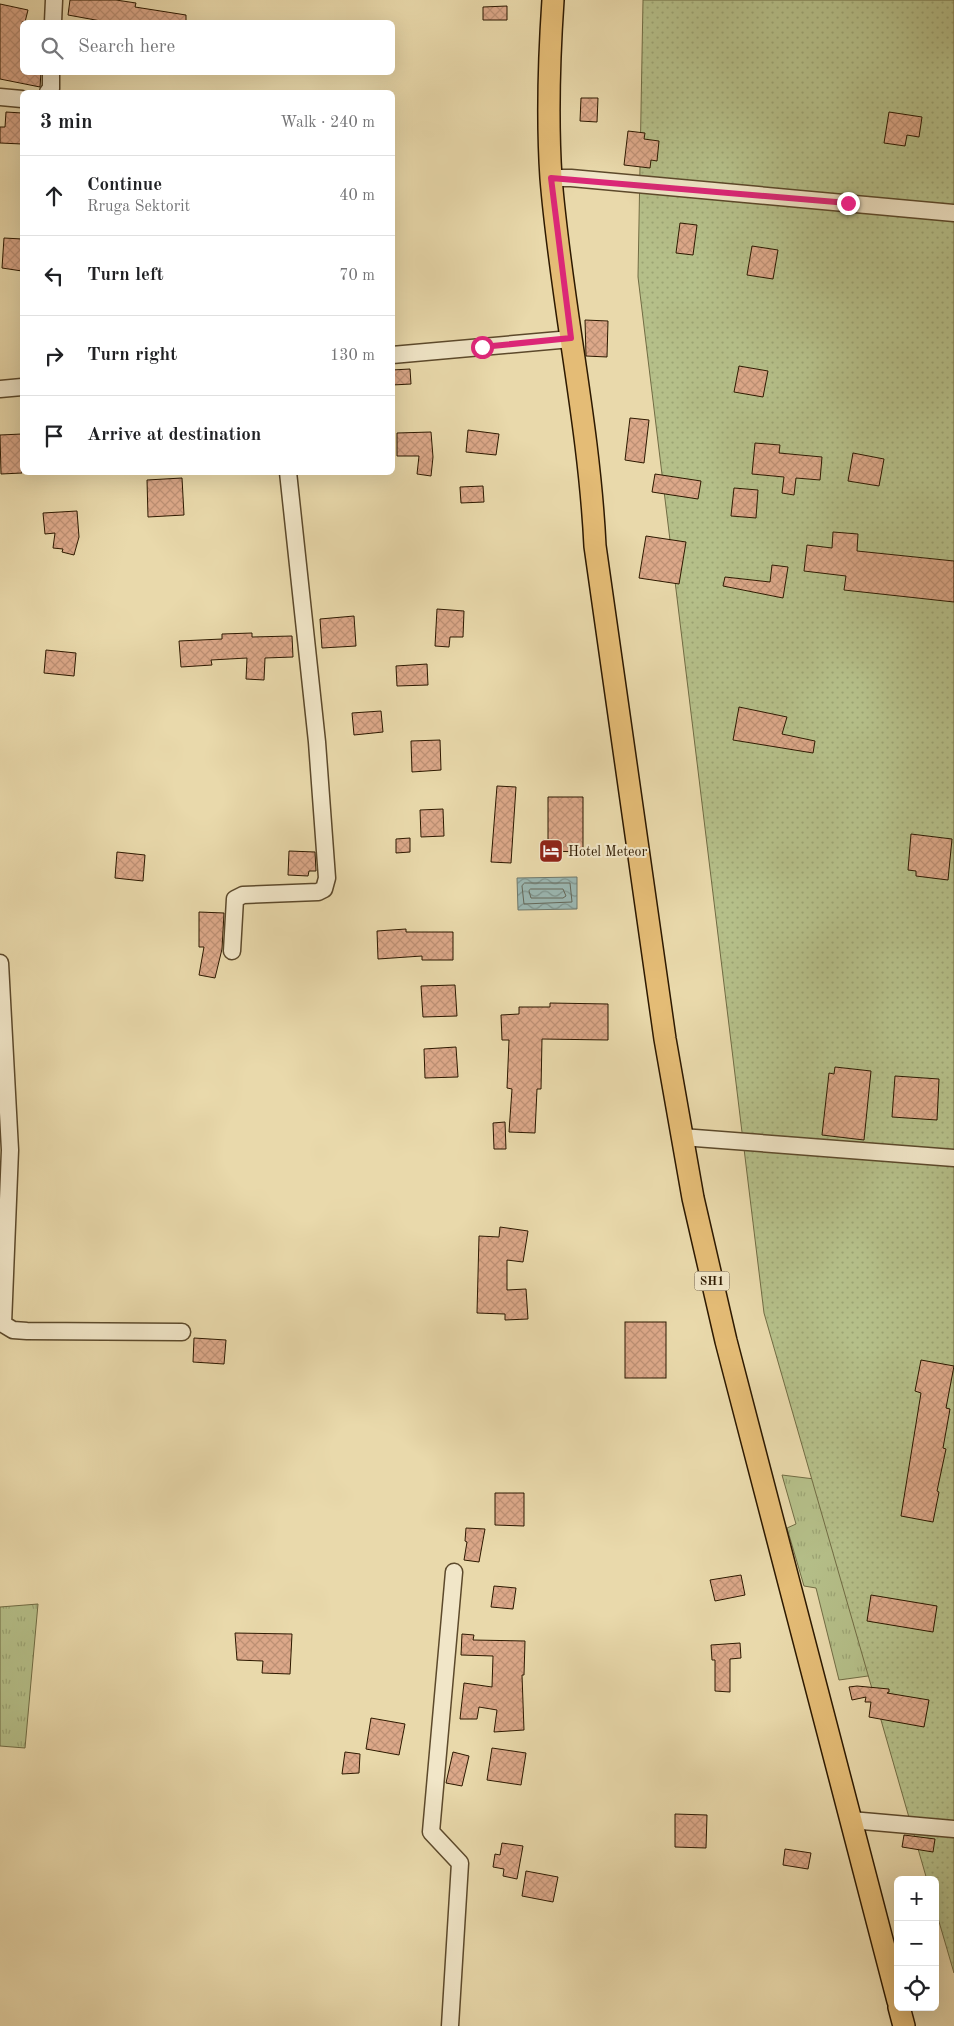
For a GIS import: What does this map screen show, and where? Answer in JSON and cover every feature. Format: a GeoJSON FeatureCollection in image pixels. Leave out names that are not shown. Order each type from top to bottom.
{"type":"FeatureCollection","features":[{"type":"Feature","properties":{"kind":"main road","name":"SH1"},"geometry":{"type":"LineString","coordinates":[[543,0],[539,63],[539,132],[545,230],[565,339]]}},
{"type":"Feature","properties":{"kind":"main road","name":"SH1"},"geometry":{"type":"LineString","coordinates":[[553,0],[549,80],[551,178],[581,494],[595,546],[661,1013],[682,1137],[693,1198],[726,1341],[894,1986]]}},
{"type":"Feature","properties":{"kind":"main road"},"geometry":{"type":"LineString","coordinates":[[900,2011],[904,2026]]}},
{"type":"Feature","properties":{"kind":"street"},"geometry":{"type":"LineString","coordinates":[[53,20],[54,0]]}},
{"type":"Feature","properties":{"kind":"street"},"geometry":{"type":"LineString","coordinates":[[50,90],[51,75]]}},
{"type":"Feature","properties":{"kind":"street"},"geometry":{"type":"LineString","coordinates":[[0,97],[20,98]]}},
{"type":"Feature","properties":{"kind":"street"},"geometry":{"type":"LineString","coordinates":[[551,178],[591,179],[954,213]]}},
{"type":"Feature","properties":{"kind":"street"},"geometry":{"type":"LineString","coordinates":[[395,355],[565,339]]}},
{"type":"Feature","properties":{"kind":"street"},"geometry":{"type":"LineString","coordinates":[[0,389],[20,387]]}},
{"type":"Feature","properties":{"kind":"street"},"geometry":{"type":"LineString","coordinates":[[232,951],[235,899],[243,894],[318,892],[324,889],[327,878],[317,742],[288,475]]}},
{"type":"Feature","properties":{"kind":"street"},"geometry":{"type":"LineString","coordinates":[[0,963],[10,1150],[3,1324],[13,1330],[27,1331],[182,1332]]}},
{"type":"Feature","properties":{"kind":"street"},"geometry":{"type":"LineString","coordinates":[[682,1137],[954,1158]]}},
{"type":"Feature","properties":{"kind":"street"},"geometry":{"type":"LineString","coordinates":[[450,2026],[460,1863],[431,1832],[454,1572]]}},
{"type":"Feature","properties":{"kind":"street"},"geometry":{"type":"LineString","coordinates":[[851,1820],[954,1829]]}},
{"type":"Feature","properties":{"kind":"green space"},"geometry":{"type":"Polygon","coordinates":[[[643,0],[954,0],[954,1973],[939,1922],[939,1876],[926,1876],[764,1313],[638,277],[643,0]]]}},
{"type":"Feature","properties":{"kind":"green space"},"geometry":{"type":"Polygon","coordinates":[[[782,1475],[871,1486],[933,1667],[839,1680],[816,1588],[804,1586],[787,1528],[796,1524],[782,1475]]]}},
{"type":"Feature","properties":{"kind":"green space"},"geometry":{"type":"Polygon","coordinates":[[[38,1604],[25,1748],[0,1746],[0,1607],[38,1604]]]}},
{"type":"Feature","properties":{"kind":"water"},"geometry":{"type":"Polygon","coordinates":[[[577,877],[577,909],[518,910],[517,878],[577,877]]]}},
{"type":"Feature","properties":{"kind":"building"},"geometry":{"type":"Polygon","coordinates":[[[70,0],[116,0],[136,3],[135,7],[186,15],[186,20],[96,20],[68,15],[70,0]]]}},
{"type":"Feature","properties":{"kind":"building"},"geometry":{"type":"Polygon","coordinates":[[[0,4],[28,10],[26,20],[20,20],[20,75],[41,75],[40,87],[0,79],[0,4]]]}},
{"type":"Feature","properties":{"kind":"building"},"geometry":{"type":"Polygon","coordinates":[[[507,6],[507,20],[483,20],[483,7],[507,6]]]}},
{"type":"Feature","properties":{"kind":"building"},"geometry":{"type":"Polygon","coordinates":[[[581,98],[598,98],[597,122],[580,121],[581,98]]]}},
{"type":"Feature","properties":{"kind":"building"},"geometry":{"type":"Polygon","coordinates":[[[6,112],[20,113],[20,144],[0,143],[0,127],[5,127],[6,112]]]}},
{"type":"Feature","properties":{"kind":"building"},"geometry":{"type":"Polygon","coordinates":[[[889,112],[922,117],[919,137],[907,135],[905,146],[884,143],[889,112]]]}},
{"type":"Feature","properties":{"kind":"building"},"geometry":{"type":"Polygon","coordinates":[[[628,131],[645,133],[644,139],[659,141],[657,161],[651,160],[650,168],[624,165],[628,131]]]}},
{"type":"Feature","properties":{"kind":"building"},"geometry":{"type":"Polygon","coordinates":[[[680,223],[697,225],[693,255],[676,253],[680,223]]]}},
{"type":"Feature","properties":{"kind":"building"},"geometry":{"type":"Polygon","coordinates":[[[4,238],[20,239],[20,271],[2,268],[4,238]]]}},
{"type":"Feature","properties":{"kind":"building"},"geometry":{"type":"Polygon","coordinates":[[[752,246],[778,250],[773,279],[747,275],[752,246]]]}},
{"type":"Feature","properties":{"kind":"building"},"geometry":{"type":"Polygon","coordinates":[[[585,320],[608,321],[607,357],[586,356],[585,320]]]}},
{"type":"Feature","properties":{"kind":"building"},"geometry":{"type":"Polygon","coordinates":[[[739,366],[768,371],[763,397],[734,392],[739,366]]]}},
{"type":"Feature","properties":{"kind":"building"},"geometry":{"type":"Polygon","coordinates":[[[410,369],[411,384],[395,385],[395,370],[410,369]]]}},
{"type":"Feature","properties":{"kind":"building"},"geometry":{"type":"Polygon","coordinates":[[[630,418],[649,420],[644,463],[625,460],[630,418]]]}},
{"type":"Feature","properties":{"kind":"building"},"geometry":{"type":"Polygon","coordinates":[[[468,430],[499,434],[496,455],[466,452],[468,430]]]}},
{"type":"Feature","properties":{"kind":"building"},"geometry":{"type":"Polygon","coordinates":[[[431,432],[433,457],[431,476],[417,474],[419,456],[397,456],[397,433],[431,432]]]}},
{"type":"Feature","properties":{"kind":"building"},"geometry":{"type":"Polygon","coordinates":[[[20,434],[20,473],[1,474],[0,435],[20,434]]]}},
{"type":"Feature","properties":{"kind":"building"},"geometry":{"type":"Polygon","coordinates":[[[755,443],[780,445],[779,453],[822,457],[820,480],[796,478],[794,495],[782,493],[784,477],[752,474],[755,443]]]}},
{"type":"Feature","properties":{"kind":"building"},"geometry":{"type":"Polygon","coordinates":[[[853,453],[884,459],[879,486],[848,481],[853,453]]]}},
{"type":"Feature","properties":{"kind":"building"},"geometry":{"type":"Polygon","coordinates":[[[655,474],[701,481],[698,499],[652,492],[655,474]]]}},
{"type":"Feature","properties":{"kind":"building"},"geometry":{"type":"Polygon","coordinates":[[[182,478],[184,515],[148,517],[147,480],[182,478]]]}},
{"type":"Feature","properties":{"kind":"building"},"geometry":{"type":"Polygon","coordinates":[[[483,486],[484,502],[461,503],[460,487],[483,486]]]}},
{"type":"Feature","properties":{"kind":"building"},"geometry":{"type":"Polygon","coordinates":[[[734,488],[758,490],[756,518],[731,516],[734,488]]]}},
{"type":"Feature","properties":{"kind":"building"},"geometry":{"type":"Polygon","coordinates":[[[77,511],[79,537],[74,555],[62,552],[63,549],[53,548],[55,533],[45,534],[43,513],[77,511]]]}},
{"type":"Feature","properties":{"kind":"building"},"geometry":{"type":"Polygon","coordinates":[[[833,532],[858,534],[857,551],[954,561],[954,602],[844,590],[846,576],[804,571],[807,545],[832,548],[833,532]]]}},
{"type":"Feature","properties":{"kind":"building"},"geometry":{"type":"Polygon","coordinates":[[[646,536],[686,542],[679,584],[639,578],[646,536]]]}},
{"type":"Feature","properties":{"kind":"building"},"geometry":{"type":"Polygon","coordinates":[[[772,565],[788,567],[783,598],[723,586],[725,577],[770,582],[772,565]]]}},
{"type":"Feature","properties":{"kind":"building"},"geometry":{"type":"Polygon","coordinates":[[[437,609],[464,611],[463,637],[450,637],[449,647],[435,646],[437,609]]]}},
{"type":"Feature","properties":{"kind":"building"},"geometry":{"type":"Polygon","coordinates":[[[354,616],[356,646],[322,648],[320,619],[354,616]]]}},
{"type":"Feature","properties":{"kind":"building"},"geometry":{"type":"Polygon","coordinates":[[[252,633],[252,637],[292,636],[293,657],[265,658],[264,680],[246,679],[247,658],[211,660],[212,665],[181,667],[179,641],[222,639],[222,634],[252,633]]]}},
{"type":"Feature","properties":{"kind":"building"},"geometry":{"type":"Polygon","coordinates":[[[46,650],[76,653],[74,676],[44,673],[46,650]]]}},
{"type":"Feature","properties":{"kind":"building"},"geometry":{"type":"Polygon","coordinates":[[[427,664],[428,685],[397,686],[396,666],[427,664]]]}},
{"type":"Feature","properties":{"kind":"building"},"geometry":{"type":"Polygon","coordinates":[[[739,707],[787,717],[782,734],[815,741],[813,753],[733,740],[739,707]]]}},
{"type":"Feature","properties":{"kind":"building"},"geometry":{"type":"Polygon","coordinates":[[[381,711],[383,732],[354,735],[352,713],[381,711]]]}},
{"type":"Feature","properties":{"kind":"building"},"geometry":{"type":"Polygon","coordinates":[[[440,740],[441,770],[412,772],[411,741],[440,740]]]}},
{"type":"Feature","properties":{"kind":"building"},"geometry":{"type":"Polygon","coordinates":[[[497,786],[516,787],[511,863],[491,862],[497,786]]]}},
{"type":"Feature","properties":{"kind":"building"},"geometry":{"type":"Polygon","coordinates":[[[548,797],[583,797],[583,852],[548,851],[548,797]]]}},
{"type":"Feature","properties":{"kind":"building"},"geometry":{"type":"Polygon","coordinates":[[[443,809],[444,836],[421,837],[420,810],[443,809]]]}},
{"type":"Feature","properties":{"kind":"building"},"geometry":{"type":"Polygon","coordinates":[[[911,834],[952,839],[948,880],[916,876],[916,871],[908,870],[911,834]]]}},
{"type":"Feature","properties":{"kind":"building"},"geometry":{"type":"Polygon","coordinates":[[[410,838],[410,852],[396,853],[396,839],[410,838]]]}},
{"type":"Feature","properties":{"kind":"building"},"geometry":{"type":"Polygon","coordinates":[[[289,851],[315,852],[316,871],[309,871],[308,876],[288,875],[289,851]]]}},
{"type":"Feature","properties":{"kind":"building"},"geometry":{"type":"Polygon","coordinates":[[[117,852],[145,855],[143,881],[115,878],[117,852]]]}},
{"type":"Feature","properties":{"kind":"building"},"geometry":{"type":"Polygon","coordinates":[[[199,912],[224,913],[222,949],[215,978],[199,975],[204,947],[199,947],[199,912]]]}},
{"type":"Feature","properties":{"kind":"building"},"geometry":{"type":"Polygon","coordinates":[[[406,929],[406,932],[453,932],[453,960],[422,960],[422,956],[378,959],[377,931],[406,929]]]}},
{"type":"Feature","properties":{"kind":"building"},"geometry":{"type":"Polygon","coordinates":[[[455,985],[457,1016],[423,1017],[421,986],[455,985]]]}},
{"type":"Feature","properties":{"kind":"building"},"geometry":{"type":"Polygon","coordinates":[[[550,1003],[608,1004],[608,1040],[542,1039],[541,1089],[537,1089],[535,1133],[509,1132],[512,1089],[507,1088],[509,1040],[502,1040],[501,1015],[519,1014],[519,1007],[550,1007],[550,1003]]]}},
{"type":"Feature","properties":{"kind":"building"},"geometry":{"type":"Polygon","coordinates":[[[456,1047],[458,1077],[425,1078],[424,1049],[456,1047]]]}},
{"type":"Feature","properties":{"kind":"building"},"geometry":{"type":"Polygon","coordinates":[[[835,1067],[871,1071],[864,1140],[822,1135],[829,1073],[834,1074],[835,1067]]]}},
{"type":"Feature","properties":{"kind":"building"},"geometry":{"type":"Polygon","coordinates":[[[895,1076],[939,1079],[937,1120],[892,1117],[895,1076]]]}},
{"type":"Feature","properties":{"kind":"building"},"geometry":{"type":"Polygon","coordinates":[[[505,1122],[506,1149],[494,1149],[493,1123],[505,1122]]]}},
{"type":"Feature","properties":{"kind":"building"},"geometry":{"type":"Polygon","coordinates":[[[500,1227],[528,1231],[523,1262],[507,1260],[507,1290],[526,1289],[528,1319],[505,1320],[505,1314],[477,1313],[479,1236],[499,1237],[500,1227]]]}},
{"type":"Feature","properties":{"kind":"building"},"geometry":{"type":"Polygon","coordinates":[[[625,1322],[666,1322],[666,1378],[625,1378],[625,1322]]]}},
{"type":"Feature","properties":{"kind":"building"},"geometry":{"type":"Polygon","coordinates":[[[194,1338],[226,1340],[224,1364],[193,1362],[194,1338]]]}},
{"type":"Feature","properties":{"kind":"building"},"geometry":{"type":"Polygon","coordinates":[[[921,1360],[954,1366],[946,1408],[950,1409],[943,1448],[946,1449],[933,1522],[901,1516],[921,1393],[915,1391],[921,1360]]]}},
{"type":"Feature","properties":{"kind":"building"},"geometry":{"type":"Polygon","coordinates":[[[495,1493],[524,1493],[524,1526],[495,1525],[495,1493]]]}},
{"type":"Feature","properties":{"kind":"building"},"geometry":{"type":"Polygon","coordinates":[[[466,1528],[485,1529],[479,1562],[464,1560],[467,1542],[465,1541],[466,1528]]]}},
{"type":"Feature","properties":{"kind":"building"},"geometry":{"type":"Polygon","coordinates":[[[741,1575],[745,1595],[715,1601],[710,1580],[741,1575]]]}},
{"type":"Feature","properties":{"kind":"building"},"geometry":{"type":"Polygon","coordinates":[[[494,1586],[516,1588],[513,1609],[491,1607],[494,1586]]]}},
{"type":"Feature","properties":{"kind":"building"},"geometry":{"type":"Polygon","coordinates":[[[871,1595],[937,1606],[933,1632],[867,1621],[871,1595]]]}},
{"type":"Feature","properties":{"kind":"building"},"geometry":{"type":"Polygon","coordinates":[[[235,1633],[292,1634],[290,1674],[262,1673],[263,1661],[237,1660],[235,1633]]]}},
{"type":"Feature","properties":{"kind":"building"},"geometry":{"type":"Polygon","coordinates":[[[462,1634],[474,1635],[473,1640],[525,1641],[524,1675],[522,1675],[524,1730],[494,1732],[497,1710],[479,1707],[477,1719],[460,1719],[464,1683],[492,1687],[493,1656],[461,1655],[462,1634]]]}},
{"type":"Feature","properties":{"kind":"building"},"geometry":{"type":"Polygon","coordinates":[[[740,1643],[741,1658],[730,1659],[730,1692],[715,1691],[715,1660],[712,1660],[711,1645],[740,1643]]]}},
{"type":"Feature","properties":{"kind":"building"},"geometry":{"type":"Polygon","coordinates":[[[849,1687],[889,1689],[887,1693],[929,1700],[924,1727],[869,1717],[871,1702],[865,1702],[866,1697],[852,1700],[849,1687]]]}},
{"type":"Feature","properties":{"kind":"building"},"geometry":{"type":"Polygon","coordinates":[[[371,1718],[405,1724],[399,1755],[366,1749],[371,1718]]]}},
{"type":"Feature","properties":{"kind":"building"},"geometry":{"type":"Polygon","coordinates":[[[492,1748],[526,1753],[521,1785],[487,1780],[492,1748]]]}},
{"type":"Feature","properties":{"kind":"building"},"geometry":{"type":"Polygon","coordinates":[[[345,1752],[360,1754],[359,1773],[342,1774],[345,1752]]]}},
{"type":"Feature","properties":{"kind":"building"},"geometry":{"type":"Polygon","coordinates":[[[453,1752],[469,1756],[462,1786],[446,1783],[453,1752]]]}},
{"type":"Feature","properties":{"kind":"building"},"geometry":{"type":"Polygon","coordinates":[[[675,1814],[707,1815],[706,1848],[675,1847],[675,1814]]]}},
{"type":"Feature","properties":{"kind":"building"},"geometry":{"type":"Polygon","coordinates":[[[904,1835],[935,1839],[933,1852],[902,1847],[904,1835]]]}},
{"type":"Feature","properties":{"kind":"building"},"geometry":{"type":"Polygon","coordinates":[[[502,1843],[523,1846],[517,1879],[503,1876],[504,1869],[493,1867],[495,1854],[500,1855],[502,1843]]]}},
{"type":"Feature","properties":{"kind":"building"},"geometry":{"type":"Polygon","coordinates":[[[785,1849],[811,1853],[808,1869],[783,1865],[785,1849]]]}},
{"type":"Feature","properties":{"kind":"building"},"geometry":{"type":"Polygon","coordinates":[[[526,1871],[558,1877],[553,1902],[522,1896],[526,1871]]]}},
{"type":"Feature","properties":{"kind":"place","name":"Hotel Meteor"},"geometry":{"type":"Point","coordinates":[551,851]}},
{"type":"Feature","properties":{"kind":"route"},"geometry":{"type":"LineString","coordinates":[[482,347],[571,338],[551,178],[678,187],[848,203]]}}]}
